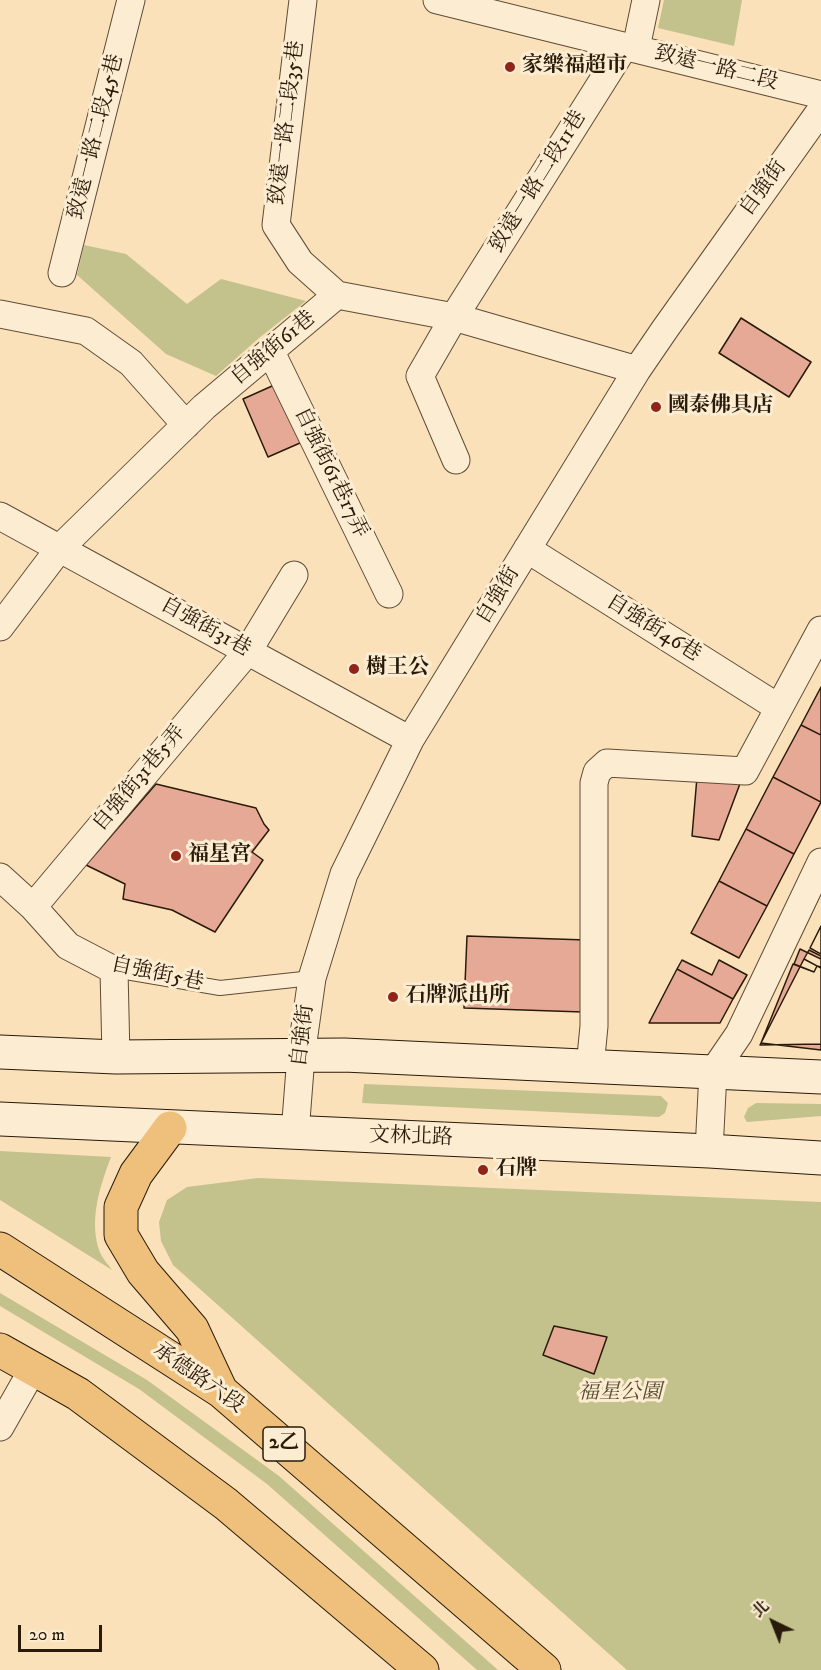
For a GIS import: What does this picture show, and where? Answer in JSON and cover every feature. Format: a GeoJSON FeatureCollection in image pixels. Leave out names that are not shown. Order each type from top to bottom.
{"type":"FeatureCollection","features":[{"type":"Feature","properties":{"kind":"main road"},"geometry":{"type":"LineString","coordinates":[[0,1052],[116,1057],[344,1055],[821,1077]]}},
{"type":"Feature","properties":{"kind":"main road","name":"文林北路"},"geometry":{"type":"LineString","coordinates":[[0,1119],[821,1158]]}},
{"type":"Feature","properties":{"kind":"main road"},"geometry":{"type":"LineString","coordinates":[[170,1128],[136,1174],[121,1207],[121,1235],[143,1272],[192,1329],[221,1390]]}},
{"type":"Feature","properties":{"kind":"main road","name":"承德路六段"},"geometry":{"type":"LineString","coordinates":[[0,1249],[221,1390],[544,1670]]}},
{"type":"Feature","properties":{"kind":"main road"},"geometry":{"type":"LineString","coordinates":[[0,1350],[78,1394],[226,1504],[422,1670]]}},
{"type":"Feature","properties":{"kind":"street","name":"致遠一路二段45巷"},"geometry":{"type":"LineString","coordinates":[[62,273],[131,0]]}},
{"type":"Feature","properties":{"kind":"street","name":"致遠一路二段35巷"},"geometry":{"type":"LineString","coordinates":[[303,0],[276,225],[300,262],[337,295]]}},
{"type":"Feature","properties":{"kind":"street","name":"致遠一路二段"},"geometry":{"type":"LineString","coordinates":[[437,0],[474,5],[630,48],[821,95]]}},
{"type":"Feature","properties":{"kind":"street"},"geometry":{"type":"LineString","coordinates":[[630,48],[646,0]]}},
{"type":"Feature","properties":{"kind":"street","name":"致遠一路二段11巷"},"geometry":{"type":"LineString","coordinates":[[456,460],[420,376],[454,317],[630,48]]}},
{"type":"Feature","properties":{"kind":"street","name":"自強街"},"geometry":{"type":"LineString","coordinates":[[295,1133],[301,1056],[312,978],[344,874],[410,740],[637,370],[821,110]]}},
{"type":"Feature","properties":{"kind":"street","name":"自強街61巷"},"geometry":{"type":"LineString","coordinates":[[0,627],[59,549],[204,407],[337,295],[454,317],[637,370]]}},
{"type":"Feature","properties":{"kind":"street"},"geometry":{"type":"LineString","coordinates":[[0,315],[86,331],[131,363],[186,425]]}},
{"type":"Feature","properties":{"kind":"street","name":"自強街61巷17弄"},"geometry":{"type":"LineString","coordinates":[[271,352],[389,594]]}},
{"type":"Feature","properties":{"kind":"street","name":"自強街31巷"},"geometry":{"type":"LineString","coordinates":[[0,516],[410,740]]}},
{"type":"Feature","properties":{"kind":"street","name":"自強街46巷"},"geometry":{"type":"LineString","coordinates":[[527,549],[779,708]]}},
{"type":"Feature","properties":{"kind":"street","name":"自強街31巷5弄"},"geometry":{"type":"LineString","coordinates":[[33,907],[248,651],[294,575]]}},
{"type":"Feature","properties":{"kind":"street"},"geometry":{"type":"LineString","coordinates":[[590,1067],[594,1026],[594,783],[597,772],[607,763],[745,771],[821,630]]}},
{"type":"Feature","properties":{"kind":"street"},"geometry":{"type":"LineString","coordinates":[[709,1151],[713,1072],[739,1034],[821,862]]}},
{"type":"Feature","properties":{"kind":"street","name":"自強街5巷"},"geometry":{"type":"LineString","coordinates":[[0,877],[33,907],[68,946],[114,970]]}},
{"type":"Feature","properties":{"kind":"street"},"geometry":{"type":"LineString","coordinates":[[114,970],[116,1057]]}},
{"type":"Feature","properties":{"kind":"street"},"geometry":{"type":"LineString","coordinates":[[0,1427],[33,1369]]}},
{"type":"Feature","properties":{"kind":"lane","name":"自強街5巷"},"geometry":{"type":"LineString","coordinates":[[114,970],[220,988],[312,978]]}},
{"type":"Feature","properties":{"kind":"green space"},"geometry":{"type":"Polygon","coordinates":[[[664,0],[742,0],[734,46],[658,28],[664,0]]]}},
{"type":"Feature","properties":{"kind":"green space"},"geometry":{"type":"Polygon","coordinates":[[[84,245],[126,254],[187,304],[221,279],[306,301],[216,376],[166,354],[77,275],[84,245]]]}},
{"type":"Feature","properties":{"kind":"green space"},"geometry":{"type":"Polygon","coordinates":[[[364,1084],[661,1096],[668,1103],[665,1113],[659,1117],[362,1103],[364,1084]]]}},
{"type":"Feature","properties":{"kind":"green space"},"geometry":{"type":"Polygon","coordinates":[[[756,1103],[821,1104],[821,1116],[747,1122],[744,1117],[748,1108],[756,1103]]]}},
{"type":"Feature","properties":{"kind":"green space"},"geometry":{"type":"Polygon","coordinates":[[[0,1151],[111,1157],[97,1203],[95,1226],[100,1253],[112,1270],[0,1200],[0,1151]]]}},
{"type":"Feature","properties":{"kind":"green space","name":"福星公園"},"geometry":{"type":"Polygon","coordinates":[[[258,1178],[821,1202],[821,1670],[627,1670],[173,1265],[161,1241],[159,1222],[167,1200],[187,1187],[258,1178]]]}},
{"type":"Feature","properties":{"kind":"green space"},"geometry":{"type":"Polygon","coordinates":[[[0,1293],[147,1380],[279,1476],[498,1670],[477,1670],[267,1484],[139,1389],[0,1306],[0,1293]]]}},
{"type":"Feature","properties":{"kind":"building"},"geometry":{"type":"Polygon","coordinates":[[[741,318],[811,362],[789,397],[719,353],[741,318]]]}},
{"type":"Feature","properties":{"kind":"building"},"geometry":{"type":"Polygon","coordinates":[[[290,378],[316,436],[268,457],[243,399],[290,378]]]}},
{"type":"Feature","properties":{"kind":"building"},"geometry":{"type":"Polygon","coordinates":[[[821,687],[821,735],[801,725],[821,687]]]}},
{"type":"Feature","properties":{"kind":"building"},"geometry":{"type":"Polygon","coordinates":[[[801,725],[821,735],[821,802],[773,777],[801,725]]]}},
{"type":"Feature","properties":{"kind":"building"},"geometry":{"type":"Polygon","coordinates":[[[697,777],[741,781],[719,840],[692,836],[697,777]]]}},
{"type":"Feature","properties":{"kind":"building"},"geometry":{"type":"Polygon","coordinates":[[[773,777],[821,802],[794,854],[746,829],[773,777]]]}},
{"type":"Feature","properties":{"kind":"building","name":"福星宮"},"geometry":{"type":"Polygon","coordinates":[[[156,784],[256,808],[269,830],[252,852],[263,860],[215,932],[172,910],[123,899],[125,884],[86,865],[156,784]]]}},
{"type":"Feature","properties":{"kind":"building"},"geometry":{"type":"Polygon","coordinates":[[[746,829],[794,854],[767,906],[719,881],[746,829]]]}},
{"type":"Feature","properties":{"kind":"building"},"geometry":{"type":"Polygon","coordinates":[[[719,881],[767,906],[739,958],[691,933],[719,881]]]}},
{"type":"Feature","properties":{"kind":"building"},"geometry":{"type":"Polygon","coordinates":[[[821,926],[821,954],[810,948],[821,926]]]}},
{"type":"Feature","properties":{"kind":"building"},"geometry":{"type":"Polygon","coordinates":[[[821,926],[821,954],[810,948],[821,926]]]}},
{"type":"Feature","properties":{"kind":"building"},"geometry":{"type":"Polygon","coordinates":[[[467,936],[586,940],[583,1012],[464,1008],[467,936]]]}},
{"type":"Feature","properties":{"kind":"building"},"geometry":{"type":"Polygon","coordinates":[[[800,949],[821,959],[821,967],[817,966],[814,972],[794,964],[800,949]]]}},
{"type":"Feature","properties":{"kind":"building"},"geometry":{"type":"Polygon","coordinates":[[[809,950],[821,956],[821,968],[804,959],[809,950]]]}},
{"type":"Feature","properties":{"kind":"building"},"geometry":{"type":"Polygon","coordinates":[[[804,959],[821,968],[821,1044],[760,1045],[804,959]]]}},
{"type":"Feature","properties":{"kind":"building"},"geometry":{"type":"Polygon","coordinates":[[[682,960],[712,975],[719,960],[747,975],[733,999],[677,969],[682,960]]]}},
{"type":"Feature","properties":{"kind":"building"},"geometry":{"type":"Polygon","coordinates":[[[793,964],[814,972],[817,966],[821,967],[821,1050],[761,1043],[793,964]]]}},
{"type":"Feature","properties":{"kind":"building"},"geometry":{"type":"Polygon","coordinates":[[[677,969],[733,999],[720,1023],[649,1023],[677,969]]]}},
{"type":"Feature","properties":{"kind":"building"},"geometry":{"type":"Polygon","coordinates":[[[554,1326],[607,1337],[594,1374],[543,1355],[554,1326]]]}},
{"type":"Feature","properties":{"kind":"place","name":"家樂福超市"},"geometry":{"type":"Point","coordinates":[510,67]}},
{"type":"Feature","properties":{"kind":"place","name":"國泰佛具店"},"geometry":{"type":"Point","coordinates":[656,407]}},
{"type":"Feature","properties":{"kind":"place","name":"樹王公"},"geometry":{"type":"Point","coordinates":[354,669]}},
{"type":"Feature","properties":{"kind":"place","name":"福星宮"},"geometry":{"type":"Point","coordinates":[176,856]}},
{"type":"Feature","properties":{"kind":"place","name":"石牌派出所"},"geometry":{"type":"Point","coordinates":[393,997]}},
{"type":"Feature","properties":{"kind":"place","name":"石牌"},"geometry":{"type":"Point","coordinates":[483,1170]}}]}
